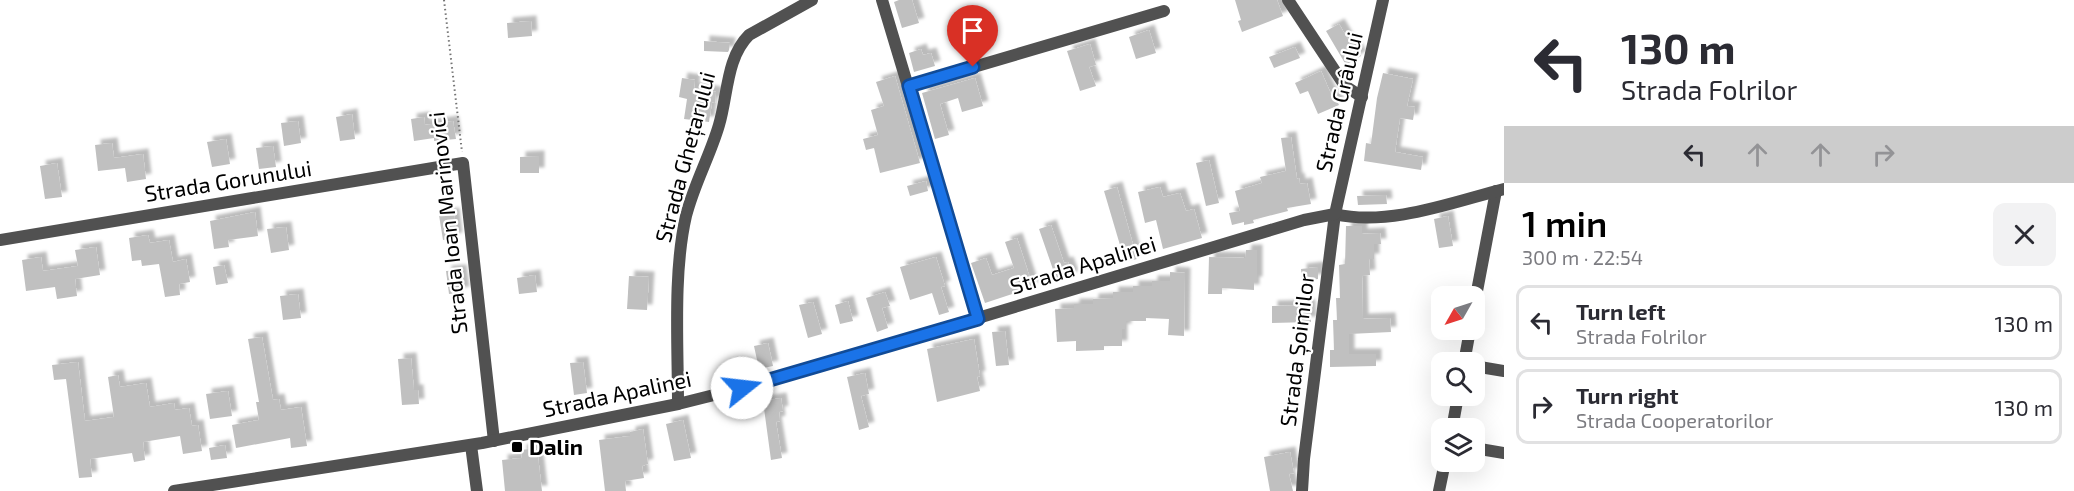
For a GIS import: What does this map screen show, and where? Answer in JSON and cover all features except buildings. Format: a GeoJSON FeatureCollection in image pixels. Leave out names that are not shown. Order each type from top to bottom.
{"type":"FeatureCollection","features":[{"type":"Feature","properties":{"kind":"street","name":"Strada Ghețarului"},"geometry":{"type":"LineString","coordinates":[[678,404],[681,245],[693,190],[719,126],[733,61],[742,42],[749,35],[812,0]]}},
{"type":"Feature","properties":{"kind":"street"},"geometry":{"type":"LineString","coordinates":[[882,0],[978,319]]}},
{"type":"Feature","properties":{"kind":"street"},"geometry":{"type":"LineString","coordinates":[[1288,0],[1346,86],[1362,97]]}},
{"type":"Feature","properties":{"kind":"street","name":"Strada Grâului"},"geometry":{"type":"LineString","coordinates":[[1335,214],[1383,0]]}},
{"type":"Feature","properties":{"kind":"street"},"geometry":{"type":"LineString","coordinates":[[909,86],[1164,11]]}},
{"type":"Feature","properties":{"kind":"street","name":"Strada Gorunului"},"geometry":{"type":"LineString","coordinates":[[0,240],[463,163]]}},
{"type":"Feature","properties":{"kind":"street","name":"Strada Ioan Marinovici"},"geometry":{"type":"LineString","coordinates":[[463,163],[494,441]]}},
{"type":"Feature","properties":{"kind":"street","name":"Strada Apalinei"},"geometry":{"type":"LineString","coordinates":[[174,491],[471,445],[678,404],[742,388],[978,319],[1304,220],[1335,214],[1350,218],[1383,217],[1500,190]]}},
{"type":"Feature","properties":{"kind":"street"},"geometry":{"type":"LineString","coordinates":[[1479,286],[1500,190]]}},
{"type":"Feature","properties":{"kind":"street","name":"Strada Șoimilor"},"geometry":{"type":"LineString","coordinates":[[1302,491],[1335,214]]}},
{"type":"Feature","properties":{"kind":"street"},"geometry":{"type":"LineString","coordinates":[[1485,368],[1504,371]]}},
{"type":"Feature","properties":{"kind":"street"},"geometry":{"type":"LineString","coordinates":[[471,445],[477,491]]}},
{"type":"Feature","properties":{"kind":"street"},"geometry":{"type":"LineString","coordinates":[[1485,450],[1504,453]]}},
{"type":"Feature","properties":{"kind":"street"},"geometry":{"type":"LineString","coordinates":[[1439,491],[1443,472]]}},
{"type":"Feature","properties":{"kind":"path","name":"Strada Ioan Marinovici"},"geometry":{"type":"LineString","coordinates":[[444,0],[463,163]]}},
{"type":"Feature","properties":{"kind":"place","name":"Dalin"},"geometry":{"type":"Point","coordinates":[517,447]}},
{"type":"Feature","properties":{"kind":"route"},"geometry":{"type":"LineString","coordinates":[[742,388],[978,319],[909,86],[973,67]]}}]}
